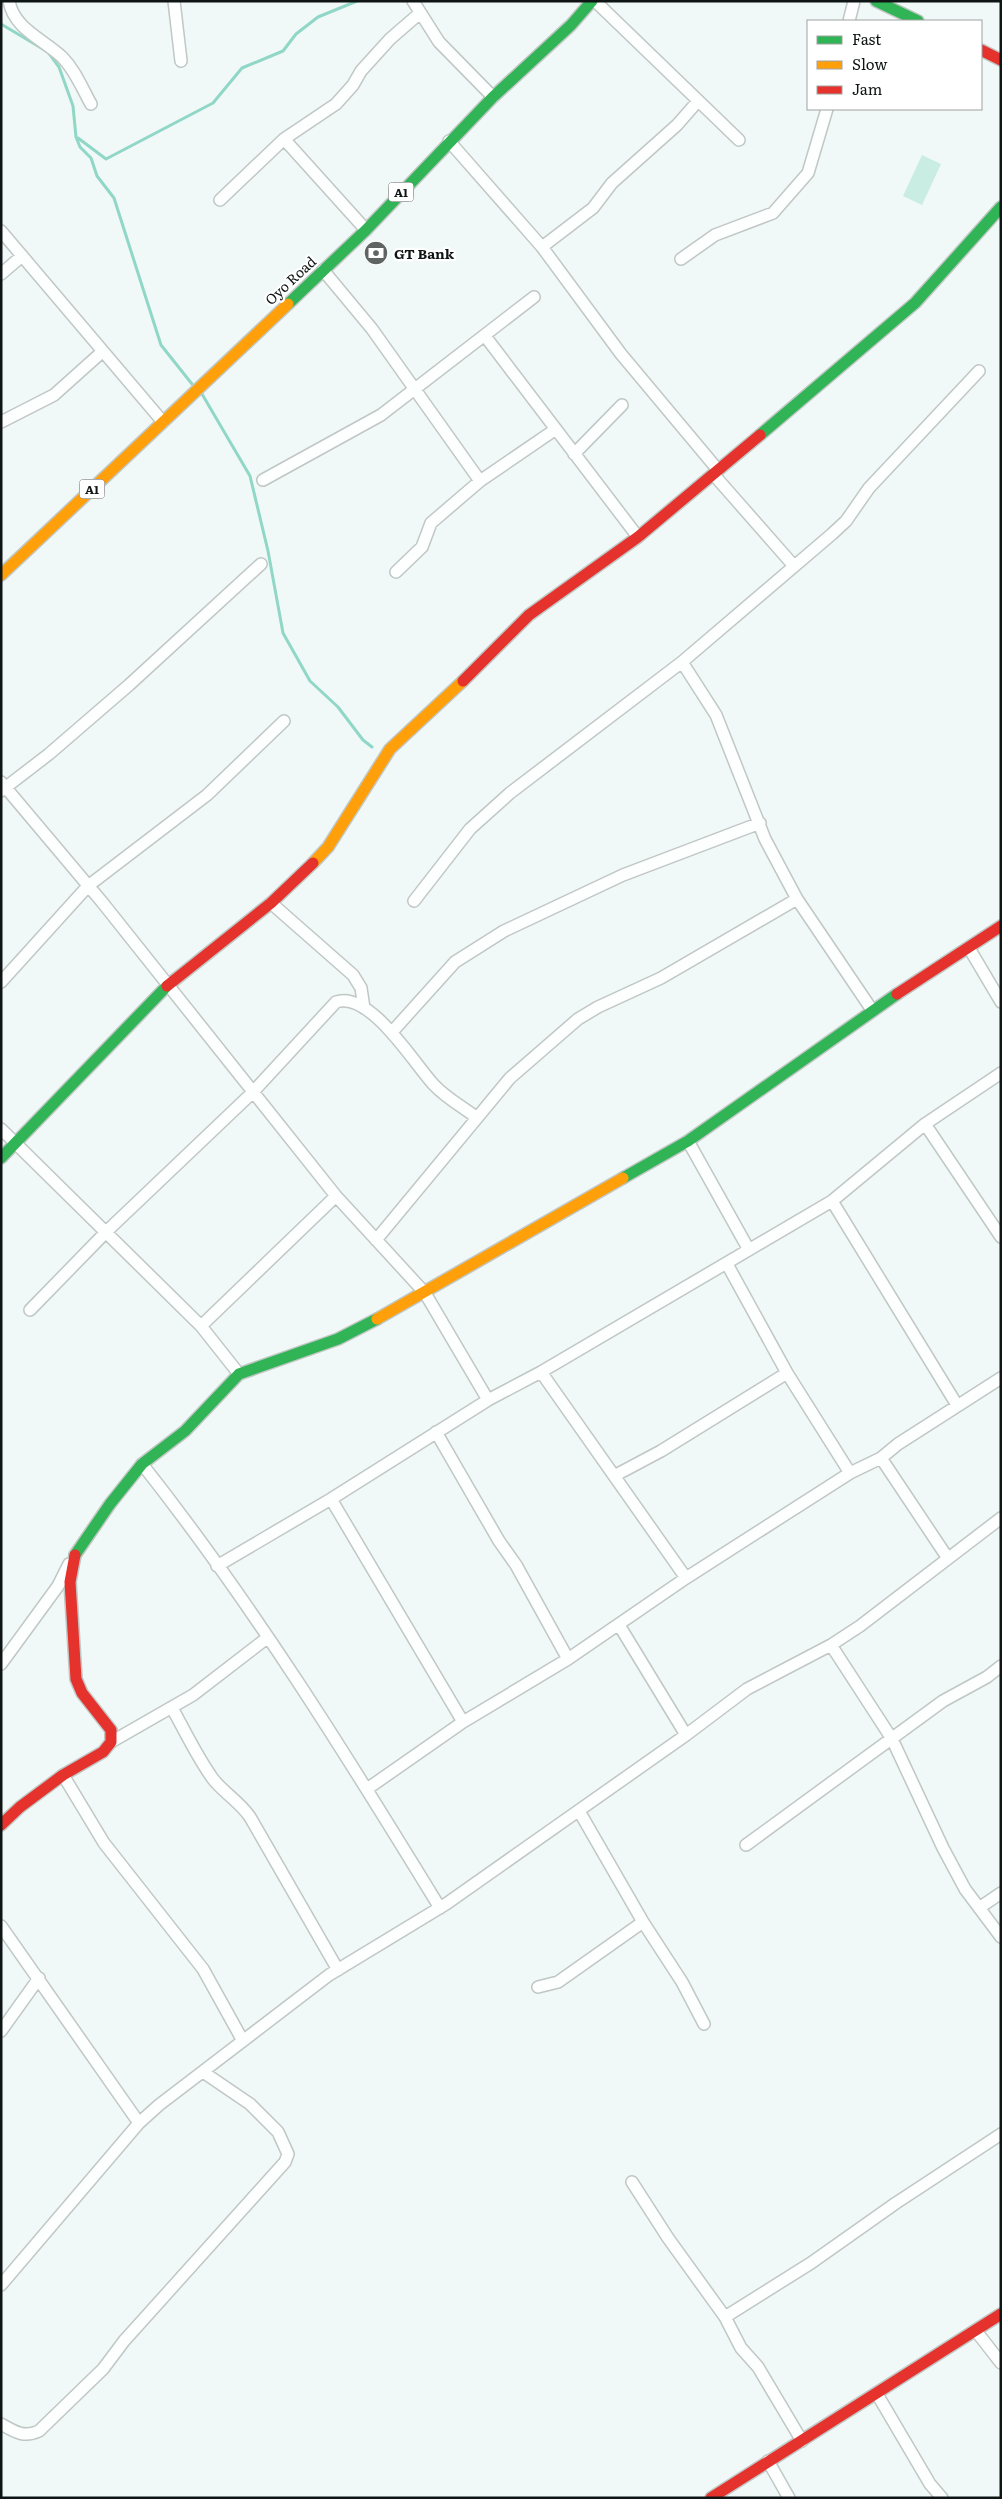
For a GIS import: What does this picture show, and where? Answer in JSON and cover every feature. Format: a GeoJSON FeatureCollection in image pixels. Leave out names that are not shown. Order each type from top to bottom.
{"type":"FeatureCollection","features":[{"type":"Feature","properties":{"kind":"main road","name":"Oyo Road"},"geometry":{"type":"LineString","coordinates":[[1,575],[206,379],[366,230],[493,96],[571,26],[594,1]]}},
{"type":"Feature","properties":{"kind":"main road"},"geometry":{"type":"LineString","coordinates":[[876,1],[916,20]]}},
{"type":"Feature","properties":{"kind":"main road"},"geometry":{"type":"LineString","coordinates":[[982,50],[1001,60]]}},
{"type":"Feature","properties":{"kind":"main road"},"geometry":{"type":"LineString","coordinates":[[1,1158],[15,1141],[167,986],[271,903],[328,847],[390,750],[437,707],[529,616],[638,537],[915,303],[1001,207]]}},
{"type":"Feature","properties":{"kind":"main road"},"geometry":{"type":"LineString","coordinates":[[1,1825],[20,1807],[63,1775],[103,1752],[110,1742],[111,1730],[82,1693],[76,1678],[70,1582],[73,1558],[110,1504],[142,1464],[185,1431],[239,1374],[338,1339],[425,1294],[688,1141],[872,1010],[1001,926]]}},
{"type":"Feature","properties":{"kind":"main road"},"geometry":{"type":"LineString","coordinates":[[711,2498],[1001,2314]]}},
{"type":"Feature","properties":{"kind":"street"},"geometry":{"type":"LineString","coordinates":[[9,1],[17,21],[67,64],[91,104]]}},
{"type":"Feature","properties":{"kind":"street"},"geometry":{"type":"LineString","coordinates":[[174,1],[181,61]]}},
{"type":"Feature","properties":{"kind":"street"},"geometry":{"type":"LineString","coordinates":[[413,1],[439,42],[493,96]]}},
{"type":"Feature","properties":{"kind":"street"},"geometry":{"type":"LineString","coordinates":[[594,1],[740,140]]}},
{"type":"Feature","properties":{"kind":"street"},"geometry":{"type":"LineString","coordinates":[[849,20],[854,1]]}},
{"type":"Feature","properties":{"kind":"street"},"geometry":{"type":"LineString","coordinates":[[220,200],[284,139],[336,104],[353,85],[361,71],[390,39],[420,13]]}},
{"type":"Feature","properties":{"kind":"street"},"geometry":{"type":"LineString","coordinates":[[542,247],[593,208],[612,183],[677,125],[698,101]]}},
{"type":"Feature","properties":{"kind":"street"},"geometry":{"type":"LineString","coordinates":[[681,260],[715,235],[773,213],[808,173],[827,110]]}},
{"type":"Feature","properties":{"kind":"street"},"geometry":{"type":"LineString","coordinates":[[284,139],[366,230]]}},
{"type":"Feature","properties":{"kind":"street"},"geometry":{"type":"LineString","coordinates":[[449,142],[542,247],[622,354],[794,566]]}},
{"type":"Feature","properties":{"kind":"street"},"geometry":{"type":"LineString","coordinates":[[1,231],[163,422]]}},
{"type":"Feature","properties":{"kind":"street"},"geometry":{"type":"LineString","coordinates":[[1,274],[22,256]]}},
{"type":"Feature","properties":{"kind":"street"},"geometry":{"type":"LineString","coordinates":[[323,270],[372,329],[480,481]]}},
{"type":"Feature","properties":{"kind":"street"},"geometry":{"type":"LineString","coordinates":[[263,480],[381,414],[486,336],[534,297]]}},
{"type":"Feature","properties":{"kind":"street"},"geometry":{"type":"LineString","coordinates":[[486,336],[638,537]]}},
{"type":"Feature","properties":{"kind":"street"},"geometry":{"type":"LineString","coordinates":[[1,422],[54,395],[102,352]]}},
{"type":"Feature","properties":{"kind":"street"},"geometry":{"type":"LineString","coordinates":[[414,901],[470,829],[510,793],[682,662],[846,521],[869,488],[979,370]]}},
{"type":"Feature","properties":{"kind":"street"},"geometry":{"type":"LineString","coordinates":[[574,454],[622,405]]}},
{"type":"Feature","properties":{"kind":"street"},"geometry":{"type":"LineString","coordinates":[[396,572],[422,547],[431,523],[480,481],[556,429]]}},
{"type":"Feature","properties":{"kind":"street"},"geometry":{"type":"LineString","coordinates":[[262,564],[129,685],[48,754],[3,787],[88,886],[336,1196],[425,1294],[488,1400]]}},
{"type":"Feature","properties":{"kind":"street"},"geometry":{"type":"LineString","coordinates":[[682,662],[716,715],[765,839],[797,899],[872,1010]]}},
{"type":"Feature","properties":{"kind":"street"},"geometry":{"type":"LineString","coordinates":[[1,982],[88,886],[207,795],[284,721]]}},
{"type":"Feature","properties":{"kind":"street"},"geometry":{"type":"LineString","coordinates":[[392,1032],[455,962],[504,931],[624,875],[760,823]]}},
{"type":"Feature","properties":{"kind":"street"},"geometry":{"type":"LineString","coordinates":[[376,1240],[510,1078],[578,1019],[598,1007],[661,978],[797,899]]}},
{"type":"Feature","properties":{"kind":"street"},"geometry":{"type":"LineString","coordinates":[[271,903],[353,975],[360,988],[364,1008]]}},
{"type":"Feature","properties":{"kind":"street"},"geometry":{"type":"LineString","coordinates":[[969,948],[1001,1002]]}},
{"type":"Feature","properties":{"kind":"street"},"geometry":{"type":"LineString","coordinates":[[30,1310],[107,1232],[252,1093],[336,1002],[348,1001],[364,1008],[392,1032],[435,1086],[477,1118]]}},
{"type":"Feature","properties":{"kind":"street"},"geometry":{"type":"LineString","coordinates":[[217,1566],[331,1499],[488,1400],[541,1372],[832,1201],[926,1124],[1001,1073]]}},
{"type":"Feature","properties":{"kind":"street"},"geometry":{"type":"LineString","coordinates":[[926,1124],[1001,1237]]}},
{"type":"Feature","properties":{"kind":"street"},"geometry":{"type":"LineString","coordinates":[[1,1129],[201,1326],[239,1374]]}},
{"type":"Feature","properties":{"kind":"street"},"geometry":{"type":"LineString","coordinates":[[688,1141],[750,1250]]}},
{"type":"Feature","properties":{"kind":"street"},"geometry":{"type":"LineString","coordinates":[[201,1326],[336,1196]]}},
{"type":"Feature","properties":{"kind":"street"},"geometry":{"type":"LineString","coordinates":[[832,1201],[957,1405]]}},
{"type":"Feature","properties":{"kind":"street"},"geometry":{"type":"LineString","coordinates":[[727,1264],[787,1373],[850,1473]]}},
{"type":"Feature","properties":{"kind":"street"},"geometry":{"type":"LineString","coordinates":[[541,1372],[686,1578]]}},
{"type":"Feature","properties":{"kind":"street"},"geometry":{"type":"LineString","coordinates":[[614,1476],[661,1451],[787,1373]]}},
{"type":"Feature","properties":{"kind":"street"},"geometry":{"type":"LineString","coordinates":[[367,1789],[463,1722],[568,1659],[686,1578],[850,1473],[881,1458],[957,1405],[1001,1378]]}},
{"type":"Feature","properties":{"kind":"street"},"geometry":{"type":"LineString","coordinates":[[436,1432],[499,1541],[516,1565],[568,1659]]}},
{"type":"Feature","properties":{"kind":"street"},"geometry":{"type":"LineString","coordinates":[[881,1458],[947,1557]]}},
{"type":"Feature","properties":{"kind":"street"},"geometry":{"type":"LineString","coordinates":[[142,1464],[175,1506],[267,1638],[367,1789],[440,1908]]}},
{"type":"Feature","properties":{"kind":"street"},"geometry":{"type":"LineString","coordinates":[[331,1499],[463,1722]]}},
{"type":"Feature","properties":{"kind":"street"},"geometry":{"type":"LineString","coordinates":[[1,2285],[139,2123],[243,2041],[338,1970],[440,1908],[580,1811],[747,1689],[831,1645],[890,1604],[947,1557],[1001,1518]]}},
{"type":"Feature","properties":{"kind":"street"},"geometry":{"type":"LineString","coordinates":[[1,1664],[58,1586],[73,1558]]}},
{"type":"Feature","properties":{"kind":"street"},"geometry":{"type":"LineString","coordinates":[[619,1625],[686,1735]]}},
{"type":"Feature","properties":{"kind":"street"},"geometry":{"type":"LineString","coordinates":[[110,1742],[193,1695],[267,1638]]}},
{"type":"Feature","properties":{"kind":"street"},"geometry":{"type":"LineString","coordinates":[[831,1645],[892,1739],[943,1848],[965,1888],[1001,1937]]}},
{"type":"Feature","properties":{"kind":"street"},"geometry":{"type":"LineString","coordinates":[[746,1845],[943,1701],[986,1677],[1001,1666]]}},
{"type":"Feature","properties":{"kind":"street"},"geometry":{"type":"LineString","coordinates":[[172,1708],[211,1777],[221,1790],[243,1807],[250,1817],[338,1970]]}},
{"type":"Feature","properties":{"kind":"street"},"geometry":{"type":"LineString","coordinates":[[63,1775],[104,1843],[203,1969],[243,2041]]}},
{"type":"Feature","properties":{"kind":"street"},"geometry":{"type":"LineString","coordinates":[[580,1811],[643,1922],[682,1982],[704,2024]]}},
{"type":"Feature","properties":{"kind":"street"},"geometry":{"type":"LineString","coordinates":[[979,1908],[1001,1892]]}},
{"type":"Feature","properties":{"kind":"street"},"geometry":{"type":"LineString","coordinates":[[538,1987],[558,1982],[643,1922]]}},
{"type":"Feature","properties":{"kind":"street"},"geometry":{"type":"LineString","coordinates":[[1,1926],[139,2123]]}},
{"type":"Feature","properties":{"kind":"street"},"geometry":{"type":"LineString","coordinates":[[1,2031],[39,1978]]}},
{"type":"Feature","properties":{"kind":"street"},"geometry":{"type":"LineString","coordinates":[[1,2424],[18,2434],[30,2436],[39,2431],[103,2369],[124,2341],[285,2162],[288,2154],[278,2132],[250,2104],[203,2072]]}},
{"type":"Feature","properties":{"kind":"street"},"geometry":{"type":"LineString","coordinates":[[725,2317],[812,2263],[896,2203],[1001,2134]]}},
{"type":"Feature","properties":{"kind":"street"},"geometry":{"type":"LineString","coordinates":[[632,2182],[668,2238],[725,2317],[741,2348],[758,2368],[802,2441]]}},
{"type":"Feature","properties":{"kind":"street"},"geometry":{"type":"LineString","coordinates":[[976,2331],[1001,2363]]}},
{"type":"Feature","properties":{"kind":"street"},"geometry":{"type":"LineString","coordinates":[[877,2394],[930,2484],[942,2498]]}},
{"type":"Feature","properties":{"kind":"street"},"geometry":{"type":"LineString","coordinates":[[768,2461],[790,2498]]}},
{"type":"Feature","properties":{"kind":"green space"},"geometry":{"type":"Polygon","coordinates":[[[922,155],[941,164],[922,205],[903,196],[922,155]]]}},
{"type":"Feature","properties":{"kind":"waterway"},"geometry":{"type":"LineString","coordinates":[[78,138],[106,159],[213,103],[242,68],[283,51],[296,34],[318,17],[357,1]]}},
{"type":"Feature","properties":{"kind":"waterway"},"geometry":{"type":"LineString","coordinates":[[1,24],[48,52],[59,67],[73,106],[76,137],[80,147],[91,158],[97,176],[114,198],[161,345],[192,384]]}},
{"type":"Feature","properties":{"kind":"waterway"},"geometry":{"type":"LineString","coordinates":[[202,394],[250,476],[268,551],[283,633],[310,681],[338,707],[363,740],[372,747]]}},
{"type":"Feature","properties":{"kind":"traffic: fast"},"geometry":{"type":"LineString","coordinates":[[288,304],[366,230],[493,97],[571,25],[592,1]]}},
{"type":"Feature","properties":{"kind":"traffic: fast"},"geometry":{"type":"LineString","coordinates":[[876,1],[916,20]]}},
{"type":"Feature","properties":{"kind":"traffic: fast"},"geometry":{"type":"LineString","coordinates":[[760,435],[915,303],[1001,207]]}},
{"type":"Feature","properties":{"kind":"traffic: fast"},"geometry":{"type":"LineString","coordinates":[[1,1158],[167,986]]}},
{"type":"Feature","properties":{"kind":"traffic: fast"},"geometry":{"type":"LineString","coordinates":[[623,1178],[688,1141],[897,994]]}},
{"type":"Feature","properties":{"kind":"traffic: fast"},"geometry":{"type":"LineString","coordinates":[[75,1555],[110,1504],[142,1464],[185,1431],[239,1374],[338,1339],[377,1319]]}},
{"type":"Feature","properties":{"kind":"traffic: slow"},"geometry":{"type":"LineString","coordinates":[[1,575],[288,304]]}},
{"type":"Feature","properties":{"kind":"traffic: slow"},"geometry":{"type":"LineString","coordinates":[[313,863],[328,847],[390,749],[463,681]]}},
{"type":"Feature","properties":{"kind":"traffic: slow"},"geometry":{"type":"LineString","coordinates":[[377,1319],[623,1178]]}},
{"type":"Feature","properties":{"kind":"traffic: jam"},"geometry":{"type":"LineString","coordinates":[[982,50],[1001,60]]}},
{"type":"Feature","properties":{"kind":"traffic: jam"},"geometry":{"type":"LineString","coordinates":[[463,681],[529,615],[638,537],[760,435]]}},
{"type":"Feature","properties":{"kind":"traffic: jam"},"geometry":{"type":"LineString","coordinates":[[167,986],[271,903],[313,863]]}},
{"type":"Feature","properties":{"kind":"traffic: jam"},"geometry":{"type":"LineString","coordinates":[[897,994],[1001,926]]}},
{"type":"Feature","properties":{"kind":"traffic: jam"},"geometry":{"type":"LineString","coordinates":[[1,1825],[20,1807],[63,1775],[103,1752],[111,1742],[111,1730],[82,1693],[76,1679],[70,1582],[75,1555]]}},
{"type":"Feature","properties":{"kind":"traffic: jam"},"geometry":{"type":"LineString","coordinates":[[711,2498],[1001,2314]]}},
{"type":"Feature","properties":{"kind":"place","name":"GT Bank"},"geometry":{"type":"Point","coordinates":[376,253]}}]}
